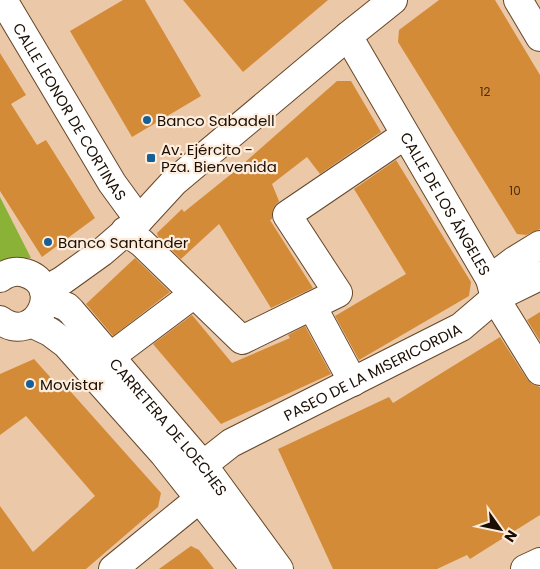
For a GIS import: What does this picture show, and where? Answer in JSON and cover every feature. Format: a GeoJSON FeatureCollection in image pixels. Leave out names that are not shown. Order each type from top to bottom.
{"type":"FeatureCollection","features":[{"type":"Feature","properties":{"kind":"street","name":"CALLE LEONOR DE CORTINAS"},"geometry":{"type":"LineString","coordinates":[[4,0],[112,183],[142,243],[242,340],[312,306]]}},
{"type":"Feature","properties":{"kind":"street"},"geometry":{"type":"LineString","coordinates":[[9,324],[42,313],[44,294],[102,252],[132,225],[174,182],[348,36],[394,0]]}},
{"type":"Feature","properties":{"kind":"street"},"geometry":{"type":"LineString","coordinates":[[518,0],[540,36]]}},
{"type":"Feature","properties":{"kind":"street","name":"CALLE DE LOS ÁNGELES"},"geometry":{"type":"LineString","coordinates":[[348,36],[540,371]]}},
{"type":"Feature","properties":{"kind":"street"},"geometry":{"type":"LineString","coordinates":[[353,382],[312,306],[338,293],[288,215],[405,134]]}},
{"type":"Feature","properties":{"kind":"street","name":"PASEO DE LA MISERICORDIA"},"geometry":{"type":"LineString","coordinates":[[203,465],[231,443],[461,327],[514,261],[540,245]]}},
{"type":"Feature","properties":{"kind":"street","name":"CARRETERA DE LOECHES"},"geometry":{"type":"LineString","coordinates":[[0,278],[10,273],[24,272],[36,279],[44,294],[67,307],[203,465],[279,569]]}},
{"type":"Feature","properties":{"kind":"street","name":"PASEO DE LA MISERICORDIA"},"geometry":{"type":"LineString","coordinates":[[492,289],[540,276]]}},
{"type":"Feature","properties":{"kind":"street"},"geometry":{"type":"LineString","coordinates":[[110,357],[194,294]]}},
{"type":"Feature","properties":{"kind":"street","name":"CARRETERA DE LOECHES"},"geometry":{"type":"LineString","coordinates":[[9,324],[50,332],[66,344],[164,454],[255,569]]}},
{"type":"Feature","properties":{"kind":"street"},"geometry":{"type":"LineString","coordinates":[[113,569],[199,499]]}},
{"type":"Feature","properties":{"kind":"street"},"geometry":{"type":"LineString","coordinates":[[525,569],[540,562]]}},
{"type":"Feature","properties":{"kind":"green space"},"geometry":{"type":"Polygon","coordinates":[[[0,197],[31,258],[0,262],[0,197]]]}},
{"type":"Feature","properties":{"kind":"building"},"geometry":{"type":"Polygon","coordinates":[[[123,0],[145,0],[201,96],[132,137],[70,31],[123,0]]]}},
{"type":"Feature","properties":{"kind":"building"},"geometry":{"type":"Polygon","coordinates":[[[183,0],[328,0],[243,72],[183,0]]]}},
{"type":"Feature","properties":{"kind":"building"},"geometry":{"type":"Polygon","coordinates":[[[439,0],[495,0],[540,75],[540,229],[526,235],[517,234],[398,42],[399,30],[439,0]]]}},
{"type":"Feature","properties":{"kind":"building"},"geometry":{"type":"Polygon","coordinates":[[[0,53],[26,95],[11,104],[37,145],[46,140],[95,218],[42,257],[0,191],[0,53]]]}},
{"type":"Feature","properties":{"kind":"building"},"geometry":{"type":"Polygon","coordinates":[[[337,81],[351,81],[381,132],[320,174],[307,157],[272,184],[279,201],[273,208],[272,219],[270,220],[313,288],[271,308],[219,224],[181,259],[158,237],[157,233],[182,209],[184,212],[235,171],[337,81]]]}},
{"type":"Feature","properties":{"kind":"building"},"geometry":{"type":"Polygon","coordinates":[[[396,160],[471,282],[469,296],[359,360],[335,316],[406,274],[354,189],[396,160]]]}},
{"type":"Feature","properties":{"kind":"building"},"geometry":{"type":"Polygon","coordinates":[[[135,258],[170,292],[113,336],[86,304],[135,258]]]}},
{"type":"Feature","properties":{"kind":"building"},"geometry":{"type":"Polygon","coordinates":[[[540,312],[540,341],[527,320],[540,312]]]}},
{"type":"Feature","properties":{"kind":"building"},"geometry":{"type":"Polygon","coordinates":[[[192,315],[232,363],[290,338],[288,335],[305,326],[331,374],[221,424],[153,344],[192,315]]]}},
{"type":"Feature","properties":{"kind":"building"},"geometry":{"type":"Polygon","coordinates":[[[500,337],[527,379],[532,384],[540,387],[540,515],[470,559],[467,555],[437,569],[333,569],[278,449],[389,397],[393,403],[500,337]]]}},
{"type":"Feature","properties":{"kind":"building"},"geometry":{"type":"Polygon","coordinates":[[[34,359],[59,387],[63,383],[161,493],[158,507],[86,569],[0,569],[0,506],[33,552],[95,496],[26,416],[0,435],[0,374],[34,359]]]}},
{"type":"Feature","properties":{"kind":"building"},"geometry":{"type":"Polygon","coordinates":[[[191,546],[199,550],[214,569],[159,569],[191,546]]]}},
{"type":"Feature","properties":{"kind":"place","name":"Banco Sabadell"},"geometry":{"type":"Point","coordinates":[147,120]}},
{"type":"Feature","properties":{"kind":"place","name":"Av. Ejército - Pza. Bienvenida"},"geometry":{"type":"Point","coordinates":[151,158]}},
{"type":"Feature","properties":{"kind":"place","name":"Banco Santander"},"geometry":{"type":"Point","coordinates":[48,242]}},
{"type":"Feature","properties":{"kind":"place","name":"Movistar"},"geometry":{"type":"Point","coordinates":[30,384]}}]}
